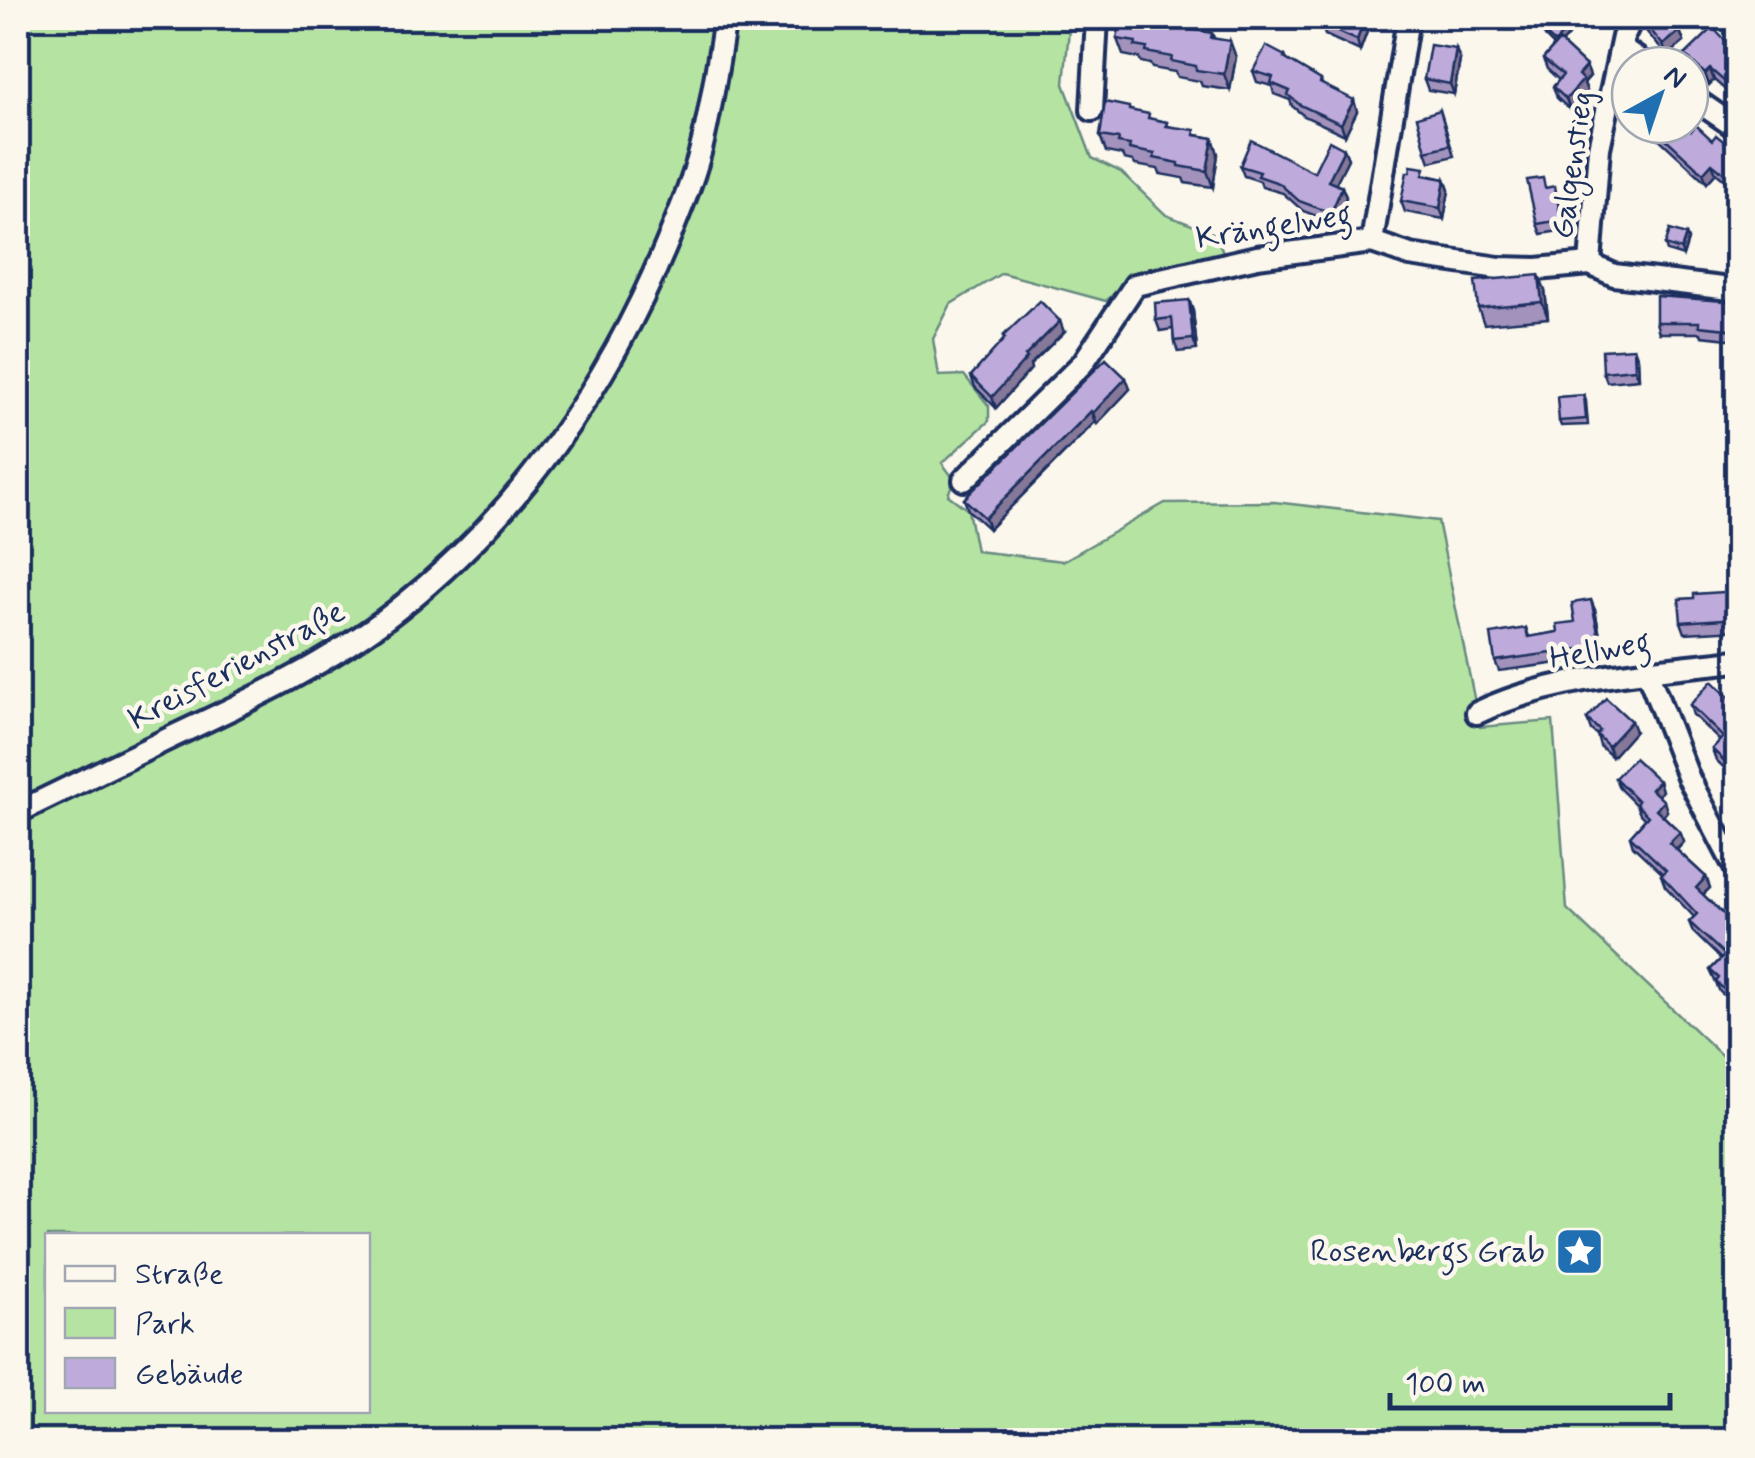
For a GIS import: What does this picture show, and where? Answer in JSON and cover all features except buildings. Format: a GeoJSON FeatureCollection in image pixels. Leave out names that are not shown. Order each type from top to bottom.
{"type":"FeatureCollection","features":[{"type":"Feature","properties":{"kind":"street","name":"Kreisferienstraße"},"geometry":{"type":"LineString","coordinates":[[18,812],[253,699],[340,649],[396,612],[502,512],[571,426],[647,292],[703,140],[725,18]]}},
{"type":"Feature","properties":{"kind":"street"},"geometry":{"type":"LineString","coordinates":[[1092,110],[1097,18]]}},
{"type":"Feature","properties":{"kind":"street"},"geometry":{"type":"LineString","coordinates":[[1372,242],[1408,18]]}},
{"type":"Feature","properties":{"kind":"street","name":"Galgenstieg"},"geometry":{"type":"LineString","coordinates":[[1623,45],[1632,18]]}},
{"type":"Feature","properties":{"kind":"street","name":"Galgenstieg"},"geometry":{"type":"LineString","coordinates":[[1590,264],[1600,148],[1610,103]]}},
{"type":"Feature","properties":{"kind":"street"},"geometry":{"type":"LineString","coordinates":[[1710,109],[1738,128]]}},
{"type":"Feature","properties":{"kind":"street","name":"Krängelweg"},"geometry":{"type":"LineString","coordinates":[[964,480],[1083,363],[1135,285],[1257,257],[1372,242],[1410,255],[1499,268],[1590,264],[1614,274],[1738,290]]}},
{"type":"Feature","properties":{"kind":"street","name":"Hellweg"},"geometry":{"type":"LineString","coordinates":[[1477,713],[1518,698],[1647,671],[1738,661]]}},
{"type":"Feature","properties":{"kind":"street"},"geometry":{"type":"LineString","coordinates":[[1647,671],[1689,778],[1730,844],[1738,874]]}},
{"type":"Feature","properties":{"kind":"green space"},"geometry":{"type":"Polygon","coordinates":[[[18,18],[1070,18],[1064,84],[1092,158],[1121,172],[1166,215],[1215,234],[1224,254],[1133,276],[1106,301],[1002,273],[951,304],[933,339],[939,376],[964,375],[989,406],[989,421],[942,463],[954,479],[948,495],[968,510],[976,551],[1063,561],[1165,503],[1274,502],[1438,521],[1480,727],[1553,721],[1567,909],[1737,1070],[1737,1440],[18,1440],[18,18]]]}},
{"type":"Feature","properties":{"kind":"place","name":"Rosenbergs Grab"},"geometry":{"type":"Point","coordinates":[1580,1252]}}]}
